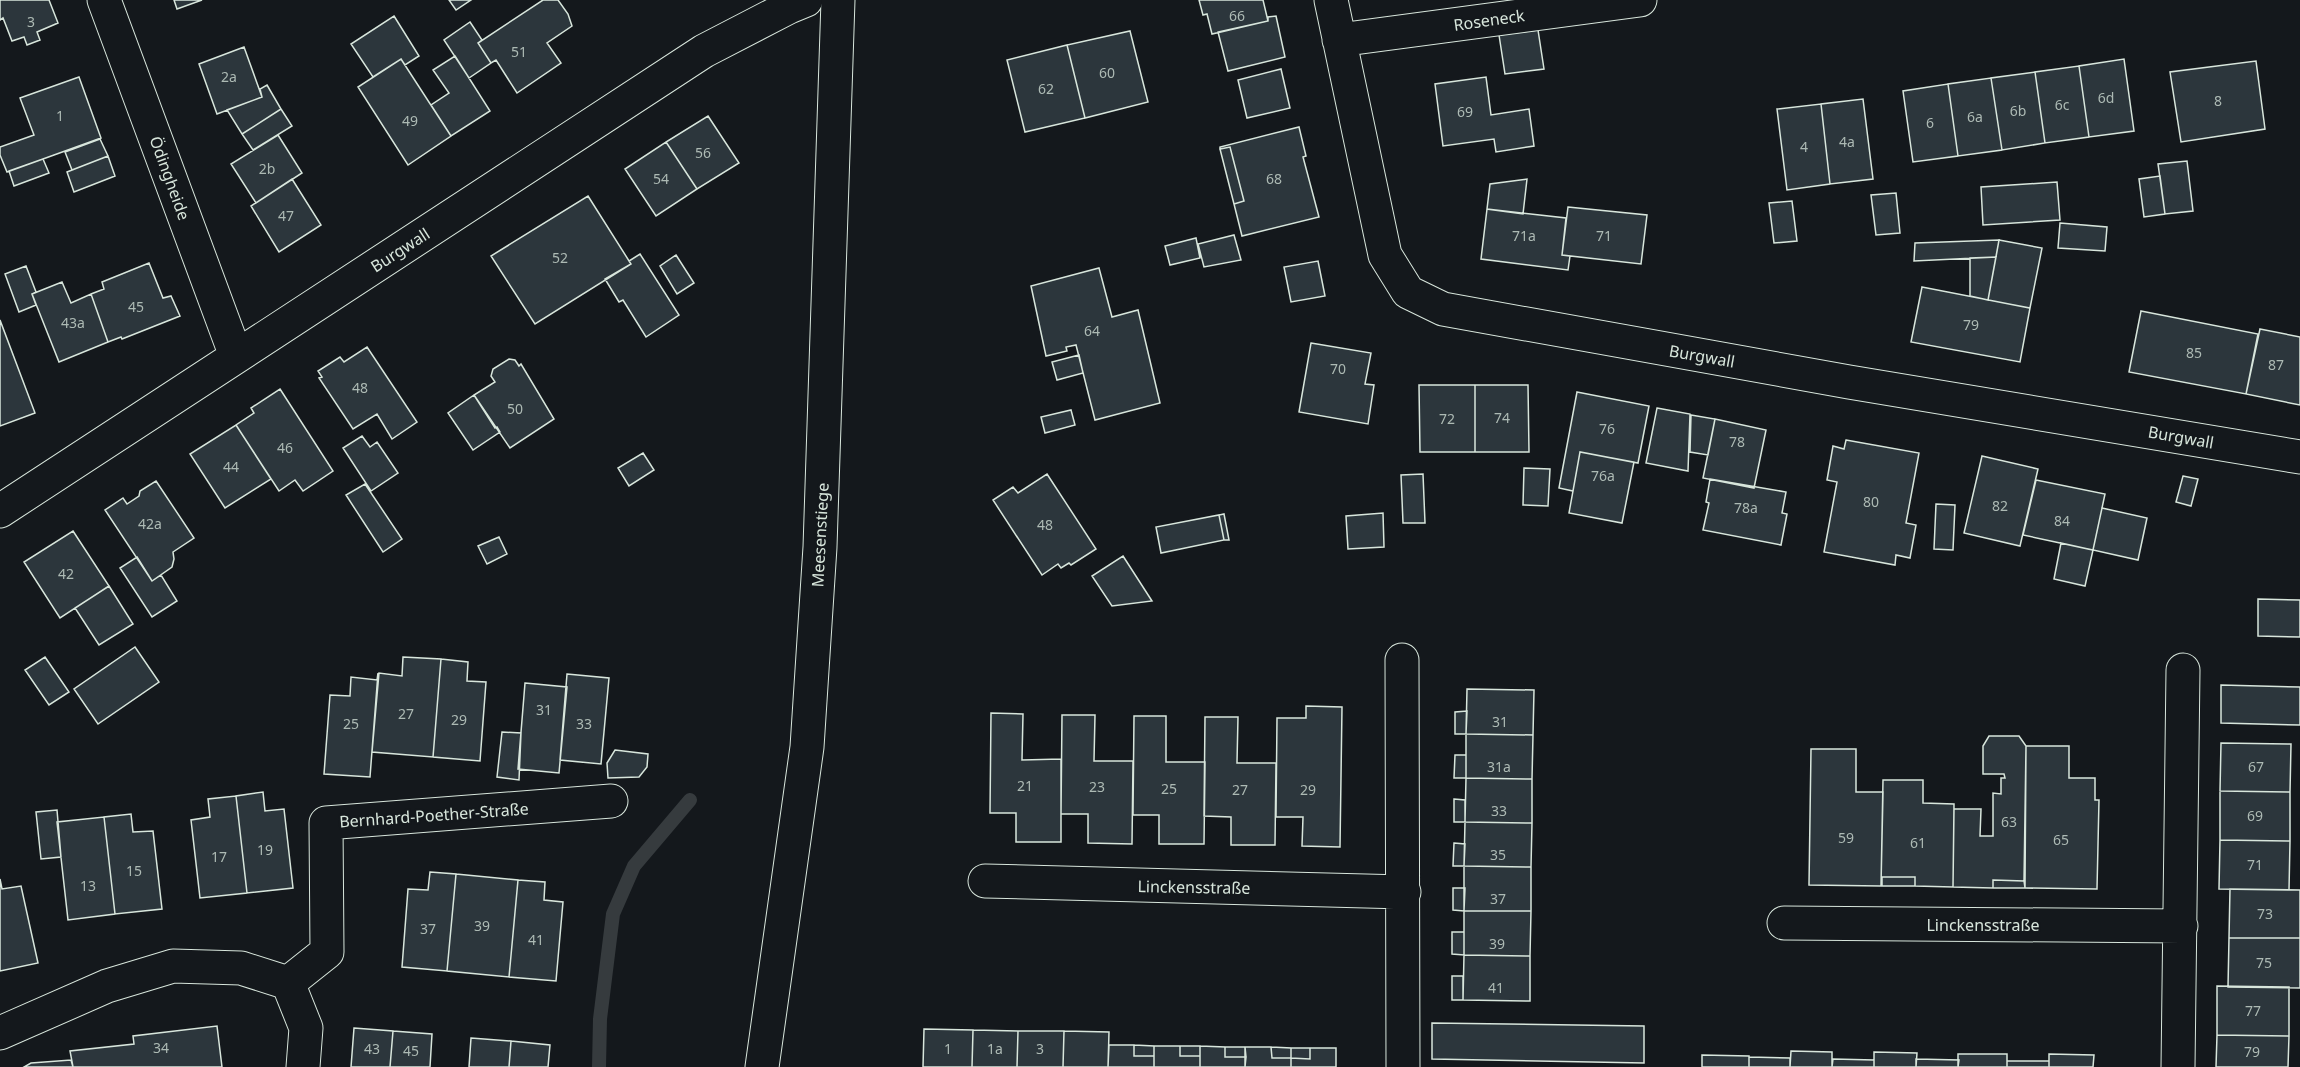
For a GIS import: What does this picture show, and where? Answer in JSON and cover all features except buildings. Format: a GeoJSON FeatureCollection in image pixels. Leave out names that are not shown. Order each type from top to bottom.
{"type":"FeatureCollection","features":[{"type":"Feature","properties":{"kind":"street","name":"Ödingheide"},"geometry":{"type":"LineString","coordinates":[[104,0],[236,356]]}},
{"type":"Feature","properties":{"kind":"street","name":"Burgwall"},"geometry":{"type":"LineString","coordinates":[[0,512],[704,51],[806,0]]}},
{"type":"Feature","properties":{"kind":"street","name":"Meesenstiege"},"geometry":{"type":"LineString","coordinates":[[762,1067],[808,735],[820,547],[838,0]]}},
{"type":"Feature","properties":{"kind":"street","name":"Burgwall"},"geometry":{"type":"LineString","coordinates":[[1331,0],[1385,255],[1408,292],[1443,309],[1837,380],[2300,457]]}},
{"type":"Feature","properties":{"kind":"street","name":"Roseneck"},"geometry":{"type":"LineString","coordinates":[[1339,40],[1640,0]]}},
{"type":"Feature","properties":{"kind":"street"},"geometry":{"type":"LineString","coordinates":[[1402,660],[1403,1067]]}},
{"type":"Feature","properties":{"kind":"street"},"geometry":{"type":"LineString","coordinates":[[2178,1067],[2183,670]]}},
{"type":"Feature","properties":{"kind":"street","name":"Bernhard-Poether-Straße"},"geometry":{"type":"LineString","coordinates":[[288,982],[327,952],[326,823],[611,801]]}},
{"type":"Feature","properties":{"kind":"street","name":"Linckensstraße"},"geometry":{"type":"LineString","coordinates":[[985,882],[1404,892]]}},
{"type":"Feature","properties":{"kind":"street","name":"Linckensstraße"},"geometry":{"type":"LineString","coordinates":[[1784,923],[2181,926]]}},
{"type":"Feature","properties":{"kind":"street"},"geometry":{"type":"LineString","coordinates":[[0,1033],[107,986],[173,966],[241,968],[288,982],[306,1028],[303,1067]]}},
{"type":"Feature","properties":{"kind":"waterway"},"geometry":{"type":"LineString","coordinates":[[599,1067],[600,1019],[613,914],[634,866],[690,800]]}}]}
